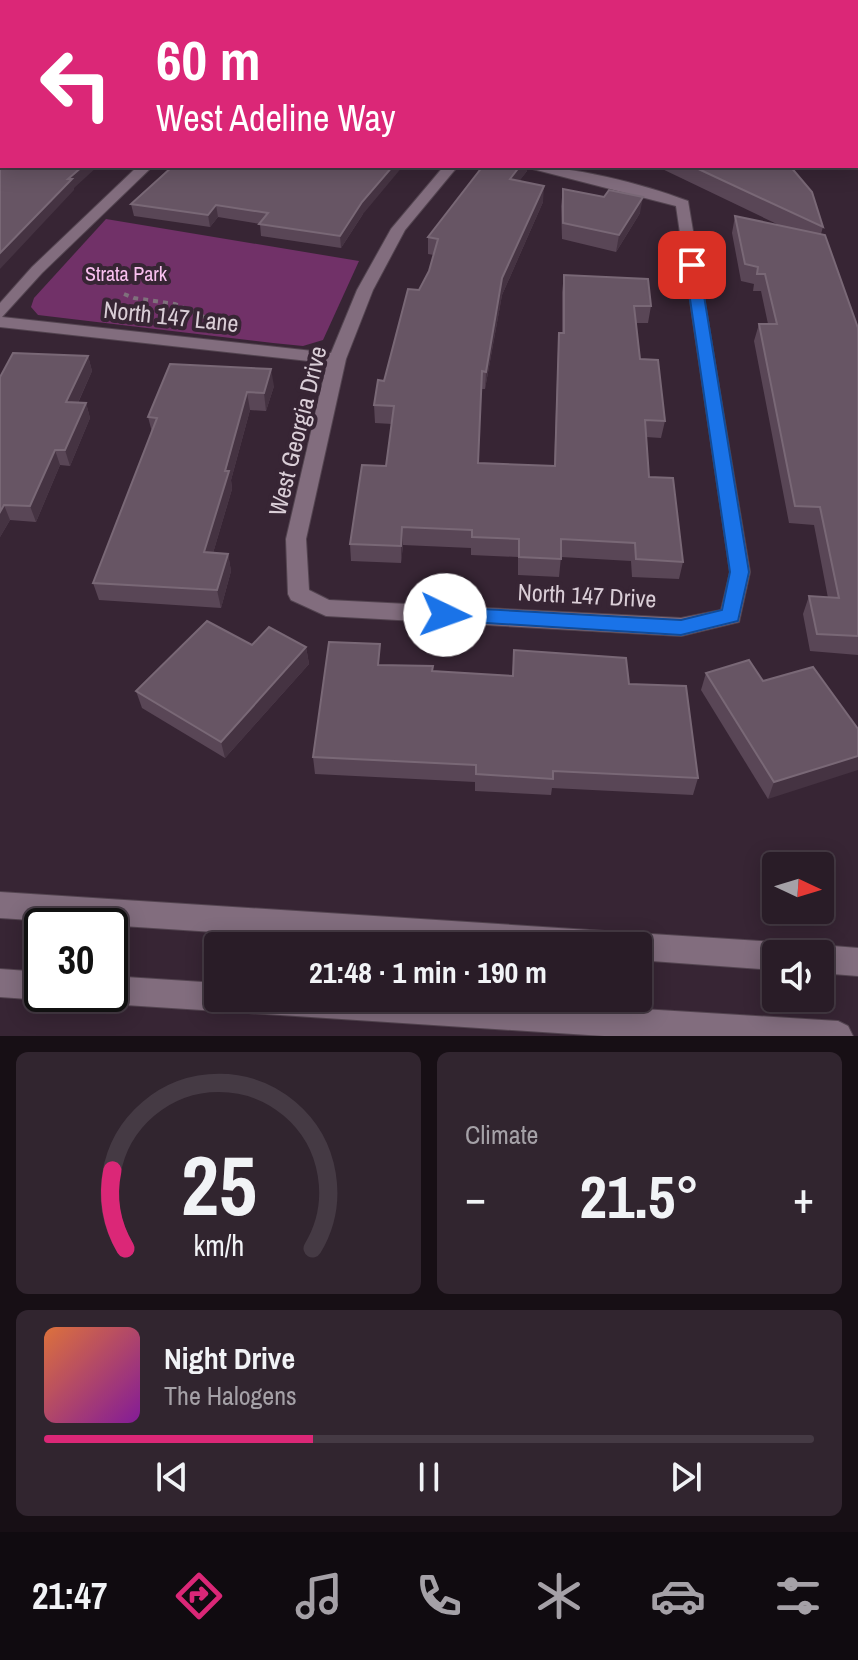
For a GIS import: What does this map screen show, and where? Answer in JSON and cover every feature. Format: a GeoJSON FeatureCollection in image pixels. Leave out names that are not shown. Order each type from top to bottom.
{"type":"FeatureCollection","features":[{"type":"Feature","properties":{"kind":"street"},"geometry":{"type":"LineString","coordinates":[[0,313],[37,270],[144,168]]}},
{"type":"Feature","properties":{"kind":"street","name":"West Georgia Drive"},"geometry":{"type":"LineString","coordinates":[[299,594],[296,539],[337,359],[365,290],[398,229],[449,168]]}},
{"type":"Feature","properties":{"kind":"street","name":"North 147 Drive"},"geometry":{"type":"LineString","coordinates":[[299,594],[326,608],[681,627],[731,616],[740,572],[683,204],[661,196],[537,168]]}},
{"type":"Feature","properties":{"kind":"street","name":"North 147 Lane"},"geometry":{"type":"LineString","coordinates":[[0,322],[337,359]]}},
{"type":"Feature","properties":{"kind":"street"},"geometry":{"type":"LineString","coordinates":[[0,905],[420,932]]}},
{"type":"Feature","properties":{"kind":"street"},"geometry":{"type":"LineString","coordinates":[[652,947],[762,955]]}},
{"type":"Feature","properties":{"kind":"street"},"geometry":{"type":"LineString","coordinates":[[834,960],[858,962]]}},
{"type":"Feature","properties":{"kind":"street"},"geometry":{"type":"LineString","coordinates":[[0,983],[24,985]]}},
{"type":"Feature","properties":{"kind":"street"},"geometry":{"type":"LineString","coordinates":[[128,991],[204,996]]}},
{"type":"Feature","properties":{"kind":"street"},"geometry":{"type":"LineString","coordinates":[[453,1012],[838,1036]]}},
{"type":"Feature","properties":{"kind":"path"},"geometry":{"type":"LineString","coordinates":[[124,294],[131,299],[161,300],[179,305],[228,328]]}},
{"type":"Feature","properties":{"kind":"green space","name":"Strata Park"},"geometry":{"type":"Polygon","coordinates":[[[106,219],[359,261],[323,340],[303,346],[38,315],[31,307],[34,298],[106,219]]]}},
{"type":"Feature","properties":{"kind":"building"},"geometry":{"type":"Polygon","coordinates":[[[0,168],[81,168],[68,179],[72,179],[0,253],[0,168]]]}},
{"type":"Feature","properties":{"kind":"building"},"geometry":{"type":"Polygon","coordinates":[[[171,168],[391,168],[362,202],[340,236],[259,224],[268,213],[216,205],[208,215],[131,204],[171,168]]]}},
{"type":"Feature","properties":{"kind":"building"},"geometry":{"type":"Polygon","coordinates":[[[481,168],[518,168],[510,179],[544,186],[502,278],[486,372],[482,371],[478,463],[555,466],[559,333],[564,333],[564,275],[648,279],[651,306],[634,306],[640,359],[658,360],[665,421],[645,420],[649,477],[673,478],[683,562],[636,559],[635,543],[561,539],[561,559],[519,557],[519,539],[472,537],[472,530],[402,527],[401,546],[350,544],[362,465],[386,466],[394,406],[374,405],[378,380],[384,381],[408,289],[419,290],[429,271],[438,239],[428,237],[481,168]]]}},
{"type":"Feature","properties":{"kind":"building"},"geometry":{"type":"Polygon","coordinates":[[[696,168],[792,168],[812,192],[823,227],[696,168]]]}},
{"type":"Feature","properties":{"kind":"building"},"geometry":{"type":"Polygon","coordinates":[[[563,189],[604,197],[609,190],[643,197],[619,235],[563,223],[563,189]]]}},
{"type":"Feature","properties":{"kind":"building"},"geometry":{"type":"Polygon","coordinates":[[[735,216],[825,235],[858,328],[858,636],[817,634],[809,596],[839,598],[820,507],[795,506],[759,324],[777,324],[765,274],[757,274],[758,267],[745,264],[735,216]]]}},
{"type":"Feature","properties":{"kind":"building"},"geometry":{"type":"Polygon","coordinates":[[[13,353],[88,356],[66,402],[86,403],[65,450],[55,450],[30,506],[4,505],[0,512],[0,377],[13,353]]]}},
{"type":"Feature","properties":{"kind":"building"},"geometry":{"type":"Polygon","coordinates":[[[170,364],[271,369],[264,393],[247,392],[225,471],[229,471],[204,552],[228,554],[217,590],[93,583],[157,418],[148,417],[170,364]]]}},
{"type":"Feature","properties":{"kind":"building"},"geometry":{"type":"Polygon","coordinates":[[[207,621],[252,645],[269,627],[306,647],[221,742],[136,691],[207,621]]]}},
{"type":"Feature","properties":{"kind":"building"},"geometry":{"type":"Polygon","coordinates":[[[329,642],[380,644],[378,665],[433,666],[432,671],[513,676],[514,650],[626,658],[629,684],[686,686],[698,778],[553,771],[553,779],[476,774],[476,765],[313,757],[329,642]]]}},
{"type":"Feature","properties":{"kind":"building"},"geometry":{"type":"Polygon","coordinates":[[[749,660],[763,681],[813,667],[858,729],[858,756],[774,782],[706,673],[749,660]]]}},
{"type":"Feature","properties":{"kind":"route"},"geometry":{"type":"LineString","coordinates":[[445,615],[681,627],[731,616],[740,572],[692,265]]}}]}
